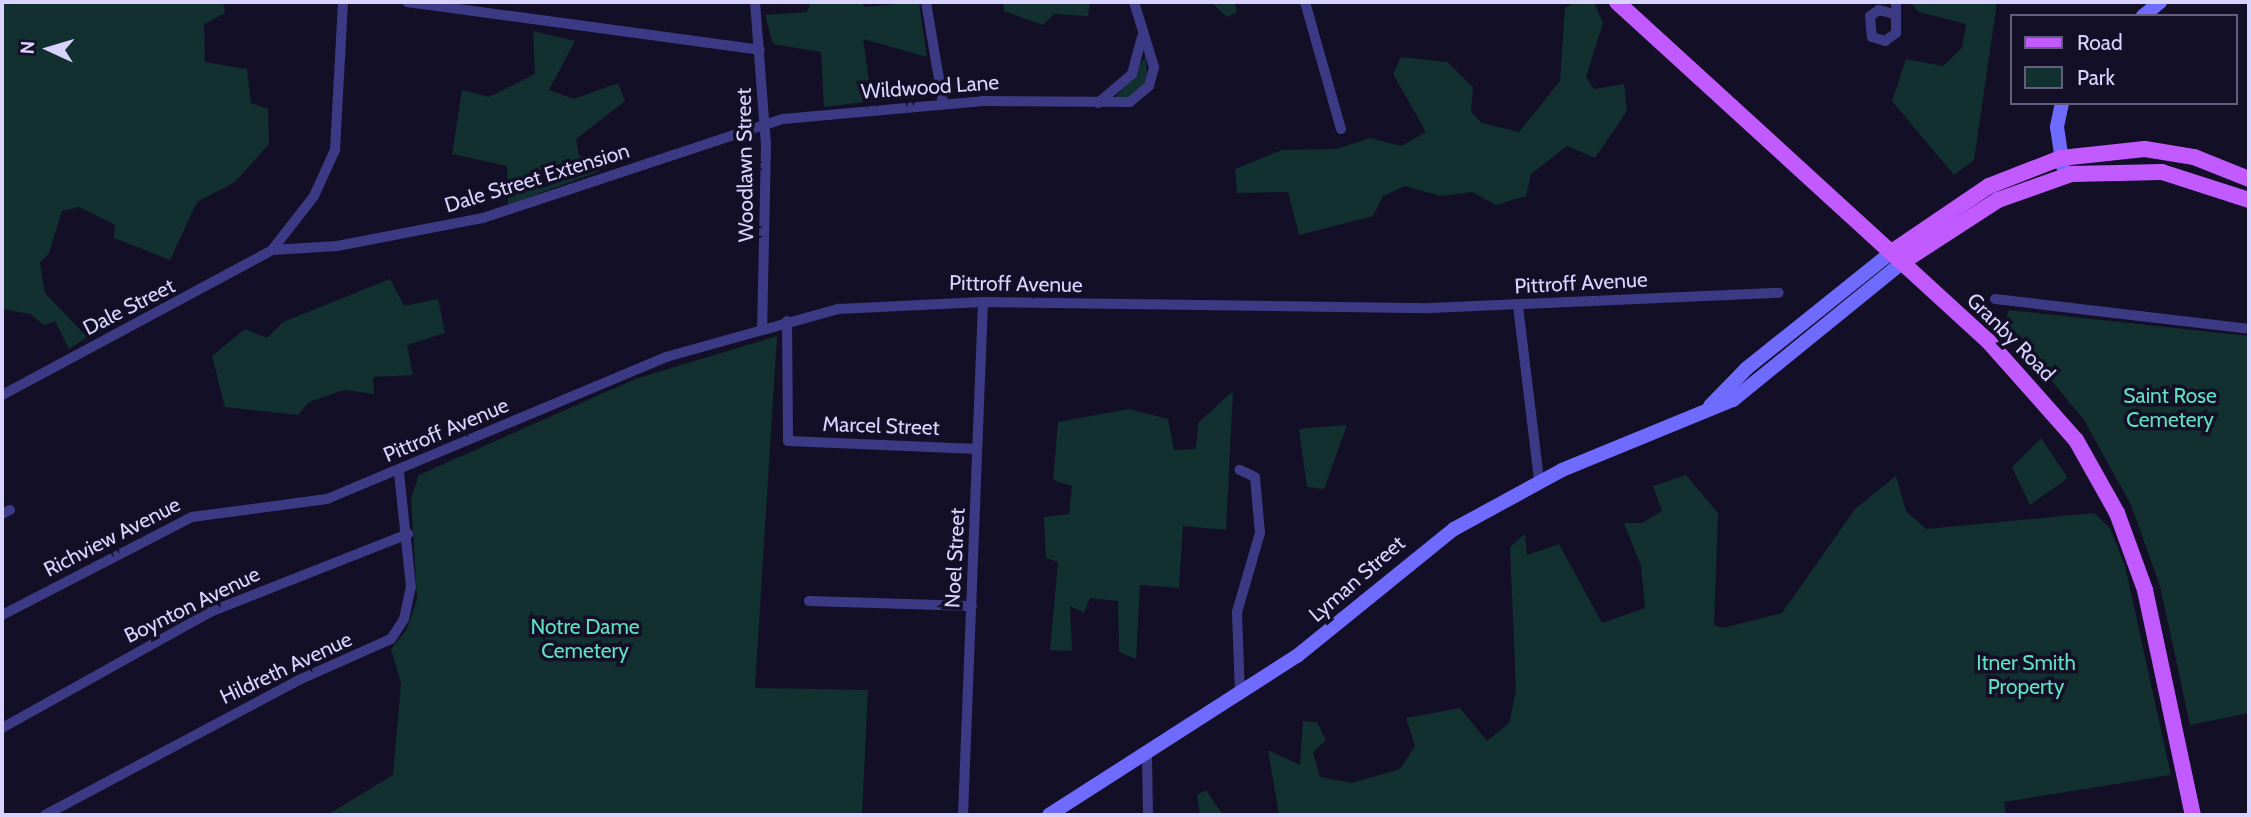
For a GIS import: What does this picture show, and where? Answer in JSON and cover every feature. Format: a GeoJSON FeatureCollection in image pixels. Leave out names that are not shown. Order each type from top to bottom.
{"type":"FeatureCollection","features":[{"type":"Feature","properties":{"kind":"main road","name":"Granby Road"},"geometry":{"type":"LineString","coordinates":[[1617,2],[1898,256],[2041,397],[2109,495],[2154,618],[2193,815]]}},
{"type":"Feature","properties":{"kind":"main road"},"geometry":{"type":"LineString","coordinates":[[2145,14],[2159,2]]}},
{"type":"Feature","properties":{"kind":"main road"},"geometry":{"type":"LineString","coordinates":[[2062,105],[2064,175]]}},
{"type":"Feature","properties":{"kind":"main road"},"geometry":{"type":"LineString","coordinates":[[1898,256],[1989,186],[2062,158],[2146,149],[2194,157],[2249,178]]}},
{"type":"Feature","properties":{"kind":"main road"},"geometry":{"type":"LineString","coordinates":[[1898,256],[1998,200],[2064,175],[2162,172],[2249,200]]}},
{"type":"Feature","properties":{"kind":"main road","name":"Lyman Street"},"geometry":{"type":"LineString","coordinates":[[1049,815],[1147,758],[1308,648],[1440,538],[1539,480],[1753,385],[1898,256]]}},
{"type":"Feature","properties":{"kind":"street"},"geometry":{"type":"LineString","coordinates":[[272,250],[314,196],[335,150],[343,2]]}},
{"type":"Feature","properties":{"kind":"street"},"geometry":{"type":"LineString","coordinates":[[407,2],[539,25],[760,50]]}},
{"type":"Feature","properties":{"kind":"street","name":"Woodlawn Street"},"geometry":{"type":"LineString","coordinates":[[755,2],[766,122],[762,328]]}},
{"type":"Feature","properties":{"kind":"street"},"geometry":{"type":"LineString","coordinates":[[926,2],[943,103]]}},
{"type":"Feature","properties":{"kind":"street","name":"Wildwood Lane"},"geometry":{"type":"LineString","coordinates":[[766,122],[943,103],[1130,102],[1149,86],[1154,66],[1134,2]]}},
{"type":"Feature","properties":{"kind":"street"},"geometry":{"type":"LineString","coordinates":[[1305,2],[1340,129]]}},
{"type":"Feature","properties":{"kind":"street"},"geometry":{"type":"LineString","coordinates":[[1894,14],[1896,2]]}},
{"type":"Feature","properties":{"kind":"street"},"geometry":{"type":"LineString","coordinates":[[1098,103],[1132,74],[1143,33]]}},
{"type":"Feature","properties":{"kind":"street","name":"Dale Street Extension"},"geometry":{"type":"LineString","coordinates":[[272,250],[349,244],[495,215],[766,122]]}},
{"type":"Feature","properties":{"kind":"street","name":"Dale Street"},"geometry":{"type":"LineString","coordinates":[[2,395],[272,250]]}},
{"type":"Feature","properties":{"kind":"street","name":"Pittroff Avenue"},"geometry":{"type":"LineString","coordinates":[[287,506],[327,499],[399,471],[651,363],[787,321],[886,303],[983,302],[1289,309],[1518,306],[1779,293]]}},
{"type":"Feature","properties":{"kind":"street"},"geometry":{"type":"LineString","coordinates":[[1995,299],[2249,329]]}},
{"type":"Feature","properties":{"kind":"street","name":"Noel Street"},"geometry":{"type":"LineString","coordinates":[[963,815],[983,302]]}},
{"type":"Feature","properties":{"kind":"street"},"geometry":{"type":"LineString","coordinates":[[1518,306],[1539,480]]}},
{"type":"Feature","properties":{"kind":"street","name":"Marcel Street"},"geometry":{"type":"LineString","coordinates":[[787,321],[785,438],[977,449]]}},
{"type":"Feature","properties":{"kind":"street"},"geometry":{"type":"LineString","coordinates":[[1240,470],[1255,477],[1260,533],[1237,612],[1240,695]]}},
{"type":"Feature","properties":{"kind":"street","name":"Hildreth Avenue"},"geometry":{"type":"LineString","coordinates":[[45,815],[290,685],[391,639],[410,599],[408,534],[399,471]]}},
{"type":"Feature","properties":{"kind":"street","name":"Richview Avenue"},"geometry":{"type":"LineString","coordinates":[[2,615],[181,521],[222,510],[287,506]]}},
{"type":"Feature","properties":{"kind":"street","name":"Boynton Avenue"},"geometry":{"type":"LineString","coordinates":[[2,728],[211,612],[408,534]]}},
{"type":"Feature","properties":{"kind":"street"},"geometry":{"type":"LineString","coordinates":[[809,601],[972,606]]}},
{"type":"Feature","properties":{"kind":"street"},"geometry":{"type":"LineString","coordinates":[[1147,758],[1148,815]]}},
{"type":"Feature","properties":{"kind":"green space"},"geometry":{"type":"Polygon","coordinates":[[[2,2],[223,2],[225,13],[204,24],[205,62],[247,69],[251,103],[268,109],[269,144],[235,182],[197,202],[170,260],[114,238],[115,225],[79,207],[62,211],[49,253],[40,263],[45,293],[87,337],[69,349],[55,321],[44,325],[30,314],[2,309],[2,2]]]}},
{"type":"Feature","properties":{"kind":"green space"},"geometry":{"type":"Polygon","coordinates":[[[811,2],[862,2],[864,7],[919,2],[927,57],[863,39],[872,101],[824,107],[821,52],[773,44],[765,15],[807,12],[811,2]]]}},
{"type":"Feature","properties":{"kind":"green space"},"geometry":{"type":"Polygon","coordinates":[[[1003,2],[1090,2],[1088,16],[1054,14],[1043,25],[1004,11],[1003,2]]]}},
{"type":"Feature","properties":{"kind":"green space"},"geometry":{"type":"Polygon","coordinates":[[[1211,2],[1234,2],[1237,12],[1227,17],[1211,2]]]}},
{"type":"Feature","properties":{"kind":"green space"},"geometry":{"type":"Polygon","coordinates":[[[1575,2],[1594,2],[1603,23],[1586,77],[1594,89],[1624,84],[1627,111],[1595,158],[1567,146],[1531,174],[1526,196],[1496,205],[1472,192],[1440,196],[1405,186],[1383,196],[1373,216],[1299,235],[1288,192],[1237,193],[1235,169],[1282,150],[1336,149],[1370,138],[1401,146],[1426,132],[1393,74],[1401,57],[1447,62],[1473,87],[1471,112],[1482,123],[1519,132],[1560,81],[1565,8],[1575,2]]]}},
{"type":"Feature","properties":{"kind":"green space"},"geometry":{"type":"Polygon","coordinates":[[[1910,2],[1997,2],[1974,160],[1954,175],[1892,101],[1906,59],[1943,66],[1962,48],[1966,24],[1919,12],[1910,2]]]}},
{"type":"Feature","properties":{"kind":"green space"},"geometry":{"type":"Polygon","coordinates":[[[533,31],[575,41],[549,90],[574,99],[618,83],[625,101],[576,139],[579,156],[596,157],[600,171],[508,205],[507,166],[452,154],[462,90],[489,97],[535,74],[533,31]]]}},
{"type":"Feature","properties":{"kind":"green space"},"geometry":{"type":"Polygon","coordinates":[[[1146,56],[1147,83],[1127,99],[1115,98],[1146,56]]]}},
{"type":"Feature","properties":{"kind":"green space"},"geometry":{"type":"Polygon","coordinates":[[[390,279],[404,306],[438,299],[445,333],[407,345],[413,375],[373,377],[374,394],[344,390],[309,402],[298,415],[225,407],[212,356],[245,329],[267,338],[283,322],[390,279]]]}},
{"type":"Feature","properties":{"kind":"green space","name":"Saint Rose Cemetery"},"geometry":{"type":"Polygon","coordinates":[[[2009,310],[2249,336],[2249,713],[2190,725],[2160,586],[2131,505],[2084,420],[2004,323],[2009,310]]]}},
{"type":"Feature","properties":{"kind":"green space","name":"Notre Dame Cemetery"},"geometry":{"type":"Polygon","coordinates":[[[777,336],[755,688],[868,690],[862,815],[327,815],[393,775],[401,683],[391,649],[407,629],[417,599],[411,498],[419,475],[635,379],[777,336]]]}},
{"type":"Feature","properties":{"kind":"green space"},"geometry":{"type":"Polygon","coordinates":[[[1233,391],[1226,530],[1183,526],[1179,588],[1140,585],[1136,659],[1119,652],[1118,601],[1090,598],[1084,613],[1070,606],[1072,651],[1050,650],[1058,562],[1046,558],[1044,517],[1069,514],[1072,486],[1053,480],[1058,422],[1129,409],[1168,419],[1174,450],[1196,449],[1198,423],[1233,391]]]}},
{"type":"Feature","properties":{"kind":"green space"},"geometry":{"type":"Polygon","coordinates":[[[1347,425],[1324,489],[1307,487],[1299,429],[1347,425]]]}},
{"type":"Feature","properties":{"kind":"green space"},"geometry":{"type":"Polygon","coordinates":[[[2041,438],[2068,478],[2030,505],[2012,467],[2041,438]]]}},
{"type":"Feature","properties":{"kind":"green space","name":"Itner Smith Property"},"geometry":{"type":"Polygon","coordinates":[[[1686,475],[1718,513],[1714,625],[1723,628],[1782,613],[1855,509],[1896,476],[1906,511],[1926,529],[2094,513],[2110,528],[2125,566],[2171,775],[2004,802],[2006,815],[1279,815],[1268,750],[1300,765],[1303,721],[1317,722],[1326,740],[1313,752],[1320,777],[1352,783],[1400,769],[1415,746],[1406,718],[1460,708],[1487,741],[1509,723],[1516,691],[1510,547],[1525,534],[1527,555],[1559,544],[1602,623],[1645,608],[1641,566],[1624,523],[1642,523],[1662,511],[1653,486],[1686,475]]]}},
{"type":"Feature","properties":{"kind":"green space"},"geometry":{"type":"Polygon","coordinates":[[[1206,790],[1223,815],[1200,815],[1197,795],[1206,790]]]}}]}
